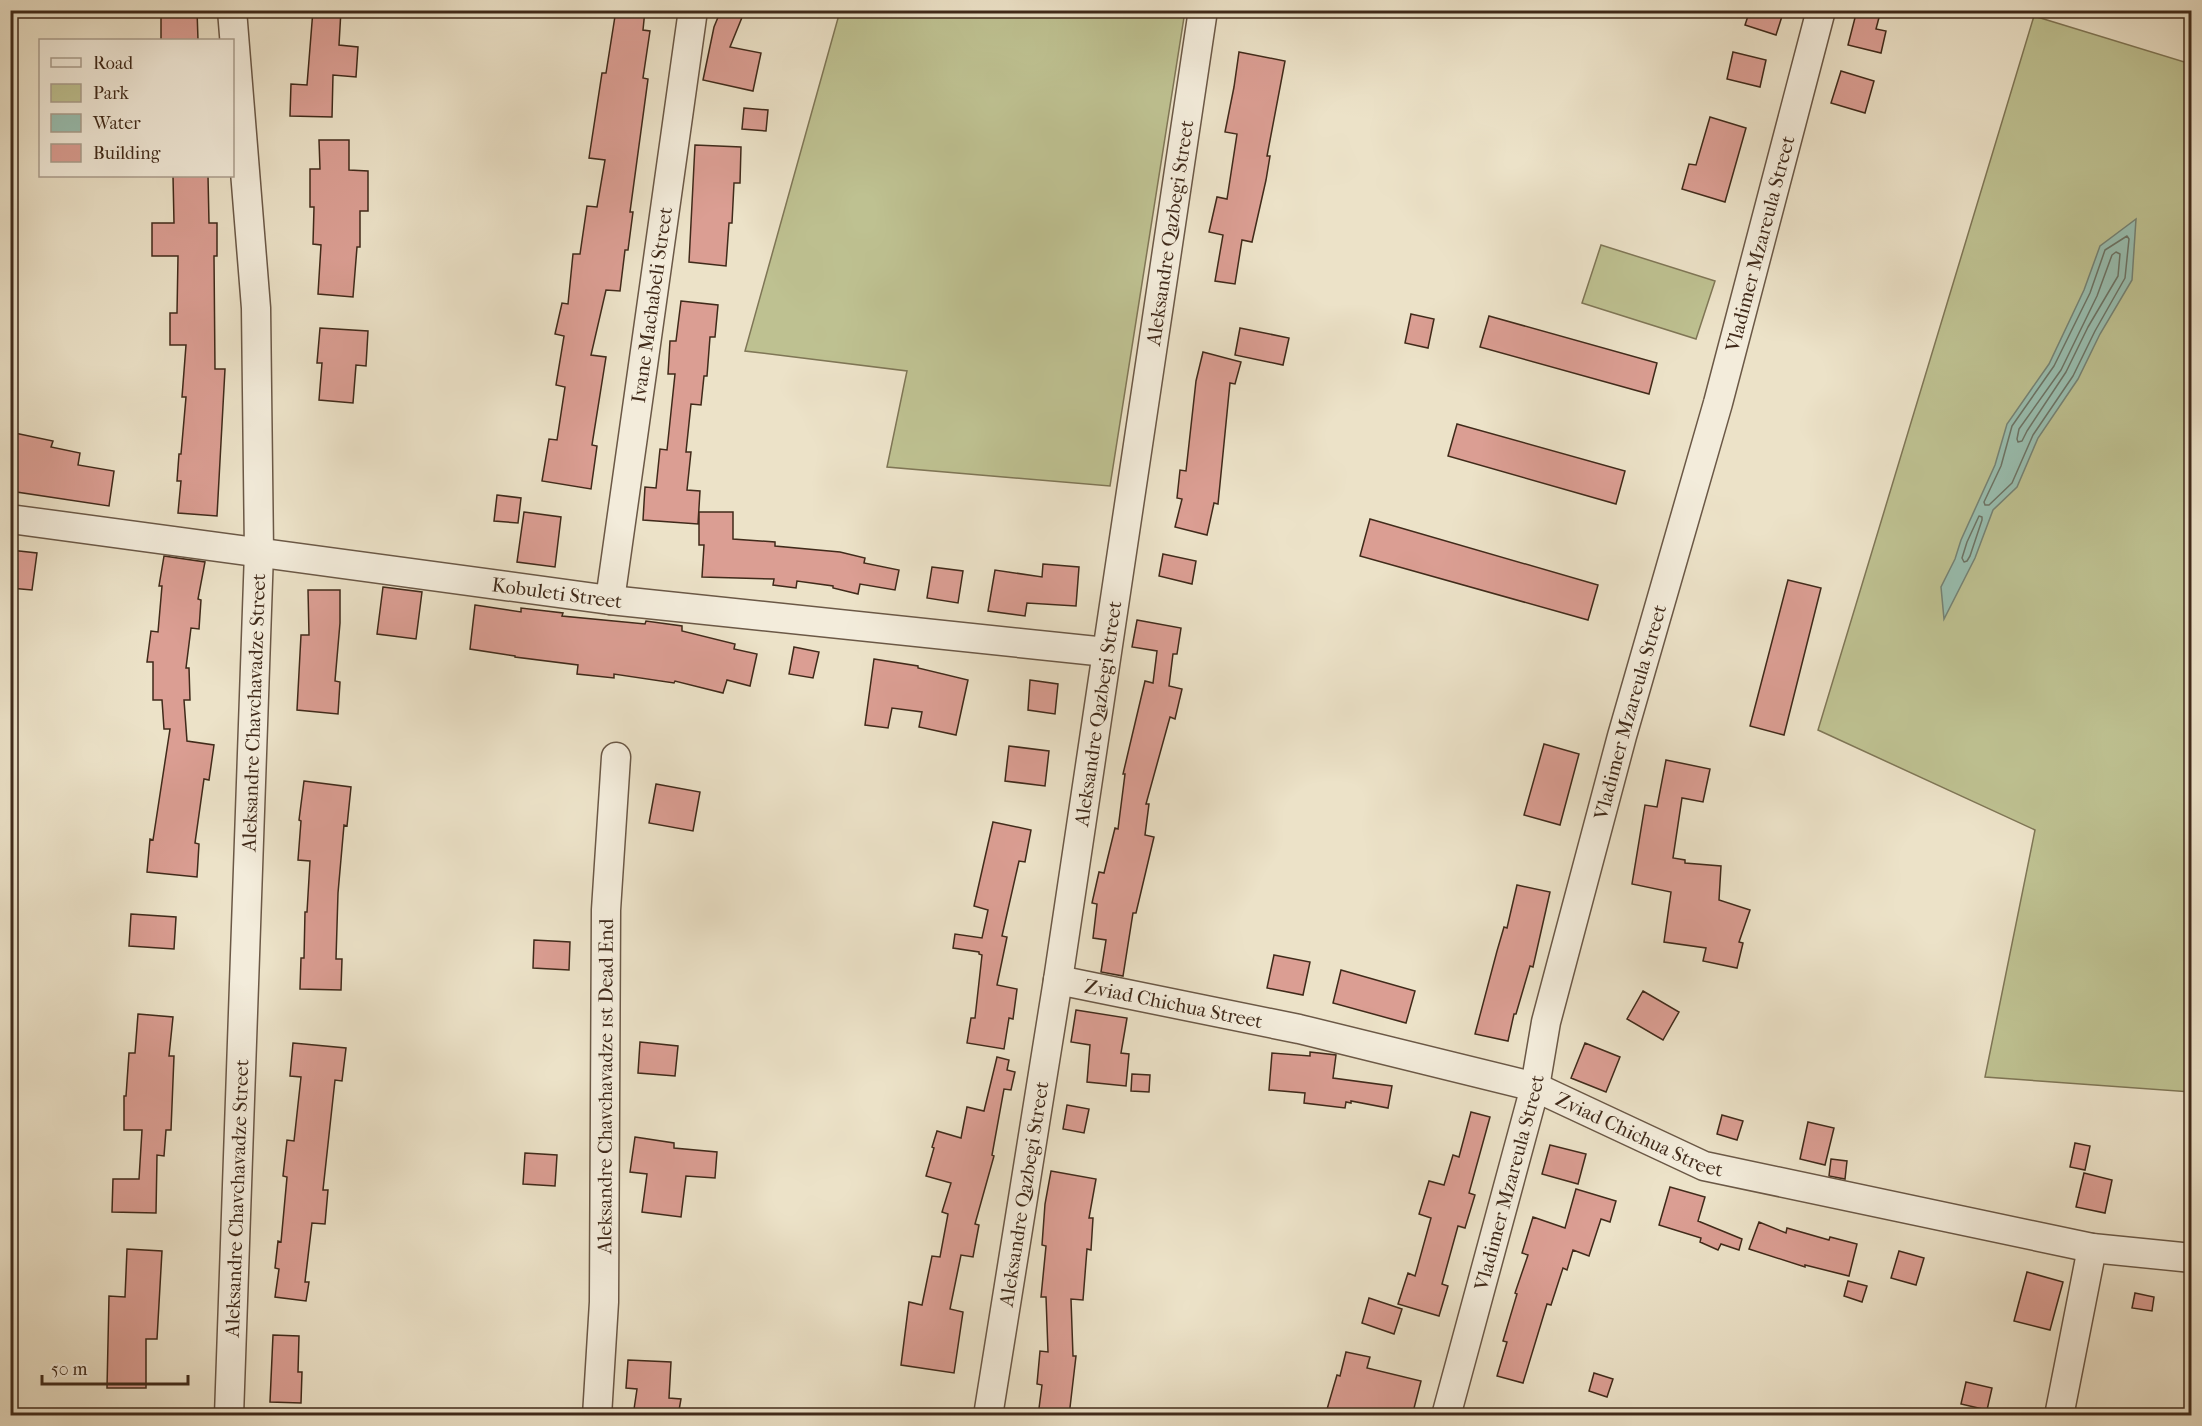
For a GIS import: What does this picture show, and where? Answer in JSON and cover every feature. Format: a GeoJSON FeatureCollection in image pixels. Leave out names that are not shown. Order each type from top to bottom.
{"type":"FeatureCollection","features":[{"type":"Feature","properties":{"kind":"street","name":"Aleksandre Chavchavadze Street"},"geometry":{"type":"LineString","coordinates":[[229,1416],[260,552],[256,308],[232,10]]}},
{"type":"Feature","properties":{"kind":"street","name":"Ivane Machabeli Street"},"geometry":{"type":"LineString","coordinates":[[610,600],[693,10]]}},
{"type":"Feature","properties":{"kind":"street","name":"Aleksandre Qazbegi Street"},"geometry":{"type":"LineString","coordinates":[[988,1416],[1058,980],[1203,10]]}},
{"type":"Feature","properties":{"kind":"street","name":"Vladimer Mzareula Street"},"geometry":{"type":"LineString","coordinates":[[1446,1416],[1535,1087],[1546,1022],[1606,793],[1718,403],[1821,10]]}},
{"type":"Feature","properties":{"kind":"street","name":"Kobuleti Street"},"geometry":{"type":"LineString","coordinates":[[10,519],[610,600],[1106,652]]}},
{"type":"Feature","properties":{"kind":"street","name":"Aleksandre Chavchavadze 1st Dead End"},"geometry":{"type":"LineString","coordinates":[[597,1416],[604,1302],[606,910],[616,757]]}},
{"type":"Feature","properties":{"kind":"street","name":"Zviad Chichua Street"},"geometry":{"type":"LineString","coordinates":[[1058,980],[1299,1029],[1535,1087],[1704,1166],[2092,1248],[2192,1258]]}},
{"type":"Feature","properties":{"kind":"street"},"geometry":{"type":"LineString","coordinates":[[2059,1416],[2092,1248]]}},
{"type":"Feature","properties":{"kind":"green space"},"geometry":{"type":"Polygon","coordinates":[[[840,11],[1185,11],[1110,486],[887,467],[907,371],[745,351],[840,11]]]}},
{"type":"Feature","properties":{"kind":"green space"},"geometry":{"type":"Polygon","coordinates":[[[2034,16],[2191,64],[2191,1092],[1985,1077],[2035,830],[1818,730],[2034,16]]]}},
{"type":"Feature","properties":{"kind":"green space"},"geometry":{"type":"Polygon","coordinates":[[[1601,245],[1715,281],[1696,339],[1582,303],[1601,245]]]}},
{"type":"Feature","properties":{"kind":"water"},"geometry":{"type":"Polygon","coordinates":[[[2136,219],[2132,280],[2100,334],[2078,379],[2038,438],[2017,487],[1993,510],[1975,558],[1944,619],[1941,587],[1995,465],[2007,424],[2049,364],[2084,290],[2100,246],[2136,219]]]}},
{"type":"Feature","properties":{"kind":"building"},"geometry":{"type":"Polygon","coordinates":[[[161,10],[197,10],[198,39],[161,39],[161,10]]]}},
{"type":"Feature","properties":{"kind":"building"},"geometry":{"type":"Polygon","coordinates":[[[313,10],[341,10],[339,45],[358,47],[356,77],[333,75],[332,117],[290,116],[291,84],[307,85],[313,10]]]}},
{"type":"Feature","properties":{"kind":"building"},"geometry":{"type":"Polygon","coordinates":[[[616,10],[645,10],[643,30],[650,31],[643,78],[648,79],[630,212],[633,212],[628,250],[625,250],[620,291],[606,290],[591,355],[606,357],[592,445],[597,446],[591,489],[542,481],[549,439],[557,440],[565,387],[556,385],[564,336],[555,334],[562,303],[568,304],[573,254],[580,254],[587,206],[597,207],[605,160],[589,158],[602,73],[606,73],[616,10]]]}},
{"type":"Feature","properties":{"kind":"building"},"geometry":{"type":"Polygon","coordinates":[[[721,10],[745,10],[730,47],[761,53],[753,91],[703,80],[714,27],[721,10]]]}},
{"type":"Feature","properties":{"kind":"building"},"geometry":{"type":"Polygon","coordinates":[[[1750,10],[1784,10],[1776,35],[1745,25],[1750,10]]]}},
{"type":"Feature","properties":{"kind":"building"},"geometry":{"type":"Polygon","coordinates":[[[1857,10],[1881,10],[1876,29],[1886,31],[1881,53],[1848,45],[1857,10]]]}},
{"type":"Feature","properties":{"kind":"building"},"geometry":{"type":"Polygon","coordinates":[[[1239,52],[1285,61],[1267,156],[1270,156],[1266,180],[1252,242],[1242,240],[1235,284],[1215,281],[1223,235],[1209,232],[1217,197],[1227,199],[1237,134],[1225,132],[1239,52]]]}},
{"type":"Feature","properties":{"kind":"building"},"geometry":{"type":"Polygon","coordinates":[[[1733,52],[1766,60],[1760,87],[1727,79],[1733,52]]]}},
{"type":"Feature","properties":{"kind":"building"},"geometry":{"type":"Polygon","coordinates":[[[1841,71],[1874,81],[1865,113],[1831,103],[1841,71]]]}},
{"type":"Feature","properties":{"kind":"building"},"geometry":{"type":"Polygon","coordinates":[[[744,108],[768,110],[766,131],[742,129],[744,108]]]}},
{"type":"Feature","properties":{"kind":"building"},"geometry":{"type":"Polygon","coordinates":[[[1710,117],[1746,128],[1725,202],[1682,189],[1689,164],[1696,165],[1710,117]]]}},
{"type":"Feature","properties":{"kind":"building"},"geometry":{"type":"Polygon","coordinates":[[[319,140],[349,140],[349,170],[368,171],[368,211],[360,211],[360,247],[357,247],[353,297],[318,294],[321,245],[313,244],[314,207],[310,207],[310,169],[320,169],[319,140]]]}},
{"type":"Feature","properties":{"kind":"building"},"geometry":{"type":"Polygon","coordinates":[[[695,145],[741,147],[740,183],[734,183],[732,223],[729,223],[726,266],[689,262],[695,145]]]}},
{"type":"Feature","properties":{"kind":"building"},"geometry":{"type":"Polygon","coordinates":[[[173,177],[208,177],[209,223],[217,223],[217,256],[214,256],[215,369],[225,369],[217,516],[178,513],[181,481],[177,481],[186,397],[182,397],[186,345],[170,345],[170,313],[177,313],[178,256],[152,256],[152,223],[174,223],[173,177]]]}},
{"type":"Feature","properties":{"kind":"building"},"geometry":{"type":"Polygon","coordinates":[[[681,301],[718,305],[715,337],[710,337],[707,376],[704,376],[701,405],[691,404],[686,452],[691,452],[687,490],[700,491],[698,524],[643,520],[645,487],[656,488],[660,449],[667,450],[675,374],[668,374],[670,341],[676,341],[681,301]]]}},
{"type":"Feature","properties":{"kind":"building"},"geometry":{"type":"Polygon","coordinates":[[[1411,314],[1434,319],[1428,348],[1405,343],[1411,314]]]}},
{"type":"Feature","properties":{"kind":"building"},"geometry":{"type":"Polygon","coordinates":[[[1489,316],[1657,363],[1649,394],[1480,347],[1489,316]]]}},
{"type":"Feature","properties":{"kind":"building"},"geometry":{"type":"Polygon","coordinates":[[[320,328],[368,331],[366,366],[356,365],[353,403],[319,400],[322,363],[317,363],[320,328]]]}},
{"type":"Feature","properties":{"kind":"building"},"geometry":{"type":"Polygon","coordinates":[[[1240,328],[1289,338],[1283,365],[1235,355],[1240,328]]]}},
{"type":"Feature","properties":{"kind":"building"},"geometry":{"type":"Polygon","coordinates":[[[1203,352],[1241,362],[1235,384],[1230,383],[1218,504],[1214,503],[1207,535],[1175,527],[1182,499],[1177,498],[1180,470],[1186,471],[1196,381],[1203,352]]]}},
{"type":"Feature","properties":{"kind":"building"},"geometry":{"type":"Polygon","coordinates":[[[1457,424],[1625,471],[1616,504],[1448,456],[1457,424]]]}},
{"type":"Feature","properties":{"kind":"building"},"geometry":{"type":"Polygon","coordinates":[[[10,432],[53,441],[51,447],[80,453],[78,465],[114,471],[109,506],[10,491],[10,432]]]}},
{"type":"Feature","properties":{"kind":"building"},"geometry":{"type":"Polygon","coordinates":[[[497,495],[521,498],[518,523],[494,521],[497,495]]]}},
{"type":"Feature","properties":{"kind":"building"},"geometry":{"type":"Polygon","coordinates":[[[524,512],[561,517],[555,567],[517,562],[524,512]]]}},
{"type":"Feature","properties":{"kind":"building"},"geometry":{"type":"Polygon","coordinates":[[[699,512],[733,512],[733,539],[775,542],[775,546],[840,552],[865,558],[864,563],[899,570],[895,590],[860,584],[858,594],[833,588],[833,586],[797,581],[796,588],[773,585],[774,579],[702,577],[704,545],[699,545],[699,512]]]}},
{"type":"Feature","properties":{"kind":"building"},"geometry":{"type":"Polygon","coordinates":[[[1370,519],[1598,585],[1588,620],[1360,556],[1370,519]]]}},
{"type":"Feature","properties":{"kind":"building"},"geometry":{"type":"Polygon","coordinates":[[[10,550],[37,553],[32,590],[10,588],[10,550]]]}},
{"type":"Feature","properties":{"kind":"building"},"geometry":{"type":"Polygon","coordinates":[[[1163,554],[1196,561],[1192,584],[1159,576],[1163,554]]]}},
{"type":"Feature","properties":{"kind":"building"},"geometry":{"type":"Polygon","coordinates":[[[164,556],[205,562],[198,599],[201,600],[199,629],[191,628],[186,668],[189,668],[190,700],[184,700],[187,741],[214,745],[209,780],[204,779],[195,843],[199,844],[197,877],[147,872],[150,839],[153,840],[170,729],[164,729],[162,700],[153,700],[153,662],[147,662],[151,631],[158,632],[162,586],[159,586],[164,556]]]}},
{"type":"Feature","properties":{"kind":"building"},"geometry":{"type":"Polygon","coordinates":[[[1043,564],[1079,567],[1076,606],[1027,603],[1025,616],[988,611],[995,570],[1042,577],[1043,564]]]}},
{"type":"Feature","properties":{"kind":"building"},"geometry":{"type":"Polygon","coordinates":[[[932,567],[963,571],[958,603],[927,598],[932,567]]]}},
{"type":"Feature","properties":{"kind":"building"},"geometry":{"type":"Polygon","coordinates":[[[1788,580],[1821,588],[1784,735],[1750,726],[1788,580]]]}},
{"type":"Feature","properties":{"kind":"building"},"geometry":{"type":"Polygon","coordinates":[[[383,587],[422,592],[416,639],[377,634],[383,587]]]}},
{"type":"Feature","properties":{"kind":"building"},"geometry":{"type":"Polygon","coordinates":[[[308,590],[340,590],[340,623],[335,681],[340,682],[338,714],[297,710],[301,635],[309,635],[308,590]]]}},
{"type":"Feature","properties":{"kind":"building"},"geometry":{"type":"Polygon","coordinates":[[[475,605],[521,612],[521,608],[563,613],[562,616],[645,624],[646,621],[682,626],[682,631],[735,644],[734,649],[757,654],[750,686],[727,680],[723,693],[675,681],[674,683],[614,674],[614,678],[577,674],[578,665],[470,649],[475,605]]]}},
{"type":"Feature","properties":{"kind":"building"},"geometry":{"type":"Polygon","coordinates":[[[1137,620],[1181,628],[1177,654],[1173,654],[1169,686],[1182,689],[1175,719],[1170,717],[1146,804],[1149,804],[1145,835],[1154,837],[1136,913],[1133,913],[1123,976],[1101,972],[1106,940],[1093,938],[1097,904],[1092,903],[1099,872],[1104,873],[1115,828],[1118,829],[1125,774],[1123,774],[1145,681],[1153,683],[1157,651],[1132,647],[1137,620]]]}},
{"type":"Feature","properties":{"kind":"building"},"geometry":{"type":"Polygon","coordinates":[[[794,647],[819,652],[813,678],[789,674],[794,647]]]}},
{"type":"Feature","properties":{"kind":"building"},"geometry":{"type":"Polygon","coordinates":[[[874,659],[918,666],[918,668],[968,680],[956,735],[919,727],[922,712],[892,708],[888,728],[865,725],[874,659]]]}},
{"type":"Feature","properties":{"kind":"building"},"geometry":{"type":"Polygon","coordinates":[[[1030,680],[1058,684],[1055,714],[1028,710],[1030,680]]]}},
{"type":"Feature","properties":{"kind":"building"},"geometry":{"type":"Polygon","coordinates":[[[1544,744],[1579,754],[1560,825],[1524,815],[1544,744]]]}},
{"type":"Feature","properties":{"kind":"building"},"geometry":{"type":"Polygon","coordinates":[[[1009,746],[1049,751],[1045,786],[1005,781],[1009,746]]]}},
{"type":"Feature","properties":{"kind":"building"},"geometry":{"type":"Polygon","coordinates":[[[1666,760],[1710,769],[1703,802],[1682,798],[1673,858],[1685,860],[1685,863],[1721,866],[1719,900],[1750,910],[1739,942],[1743,943],[1737,968],[1703,961],[1706,948],[1664,942],[1671,892],[1632,884],[1645,805],[1657,807],[1666,760]]]}},
{"type":"Feature","properties":{"kind":"building"},"geometry":{"type":"Polygon","coordinates":[[[304,781],[351,787],[347,826],[344,825],[338,893],[336,959],[342,959],[341,990],[300,989],[310,861],[298,860],[301,821],[299,820],[304,781]]]}},
{"type":"Feature","properties":{"kind":"building"},"geometry":{"type":"Polygon","coordinates":[[[656,784],[700,792],[693,831],[649,823],[656,784]]]}},
{"type":"Feature","properties":{"kind":"building"},"geometry":{"type":"Polygon","coordinates":[[[993,822],[1031,830],[1025,862],[1019,861],[1002,936],[1007,937],[997,985],[1017,989],[1013,1019],[1009,1018],[1004,1049],[967,1043],[971,1018],[975,1018],[982,955],[979,952],[953,948],[955,934],[982,938],[988,910],[974,906],[993,822]]]}},
{"type":"Feature","properties":{"kind":"building"},"geometry":{"type":"Polygon","coordinates":[[[1517,885],[1550,892],[1533,967],[1530,966],[1516,1014],[1514,1014],[1508,1041],[1475,1034],[1504,927],[1507,928],[1517,885]]]}},
{"type":"Feature","properties":{"kind":"building"},"geometry":{"type":"Polygon","coordinates":[[[131,914],[176,917],[174,949],[129,946],[131,914]]]}},
{"type":"Feature","properties":{"kind":"building"},"geometry":{"type":"Polygon","coordinates":[[[534,940],[570,942],[569,970],[533,968],[534,940]]]}},
{"type":"Feature","properties":{"kind":"building"},"geometry":{"type":"Polygon","coordinates":[[[1274,955],[1310,962],[1303,995],[1267,988],[1274,955]]]}},
{"type":"Feature","properties":{"kind":"building"},"geometry":{"type":"Polygon","coordinates":[[[1341,970],[1415,991],[1406,1023],[1333,1003],[1341,970]]]}},
{"type":"Feature","properties":{"kind":"building"},"geometry":{"type":"Polygon","coordinates":[[[1643,991],[1679,1012],[1663,1040],[1627,1019],[1643,991]]]}},
{"type":"Feature","properties":{"kind":"building"},"geometry":{"type":"Polygon","coordinates":[[[1076,1010],[1127,1018],[1121,1053],[1129,1054],[1126,1086],[1087,1082],[1090,1045],[1071,1042],[1076,1010]]]}},
{"type":"Feature","properties":{"kind":"building"},"geometry":{"type":"Polygon","coordinates":[[[138,1014],[173,1017],[169,1056],[174,1056],[171,1130],[166,1130],[164,1156],[157,1155],[156,1213],[112,1212],[113,1179],[139,1179],[142,1130],[124,1130],[124,1096],[126,1096],[129,1053],[135,1053],[138,1014]]]}},
{"type":"Feature","properties":{"kind":"building"},"geometry":{"type":"Polygon","coordinates":[[[640,1042],[678,1046],[675,1076],[638,1073],[640,1042]]]}},
{"type":"Feature","properties":{"kind":"building"},"geometry":{"type":"Polygon","coordinates":[[[293,1043],[346,1048],[342,1081],[335,1080],[323,1190],[328,1190],[325,1224],[312,1223],[305,1282],[309,1282],[306,1301],[275,1297],[279,1269],[275,1268],[278,1241],[281,1242],[287,1177],[283,1176],[287,1140],[294,1141],[301,1077],[290,1076],[293,1043]]]}},
{"type":"Feature","properties":{"kind":"building"},"geometry":{"type":"Polygon","coordinates":[[[1585,1043],[1620,1057],[1606,1092],[1571,1078],[1585,1043]]]}},
{"type":"Feature","properties":{"kind":"building"},"geometry":{"type":"Polygon","coordinates":[[[1310,1052],[1336,1055],[1333,1078],[1392,1086],[1388,1108],[1351,1101],[1351,1103],[1346,1102],[1345,1108],[1304,1103],[1305,1093],[1269,1090],[1272,1053],[1310,1056],[1310,1052]]]}},
{"type":"Feature","properties":{"kind":"building"},"geometry":{"type":"Polygon","coordinates":[[[997,1057],[1009,1060],[1007,1070],[1015,1072],[1011,1090],[1004,1089],[992,1155],[994,1156],[975,1224],[979,1225],[973,1257],[961,1255],[950,1309],[963,1312],[954,1373],[901,1365],[909,1302],[922,1305],[932,1256],[940,1257],[948,1214],[942,1212],[951,1183],[926,1176],[934,1148],[932,1147],[937,1131],[961,1138],[967,1107],[984,1111],[997,1057]]]}},
{"type":"Feature","properties":{"kind":"building"},"geometry":{"type":"Polygon","coordinates":[[[1132,1074],[1150,1075],[1149,1092],[1131,1091],[1132,1074]]]}},
{"type":"Feature","properties":{"kind":"building"},"geometry":{"type":"Polygon","coordinates":[[[1067,1105],[1089,1109],[1084,1133],[1063,1129],[1067,1105]]]}},
{"type":"Feature","properties":{"kind":"building"},"geometry":{"type":"Polygon","coordinates":[[[1471,1112],[1490,1117],[1469,1193],[1475,1195],[1465,1228],[1458,1226],[1442,1284],[1448,1286],[1439,1316],[1398,1304],[1408,1273],[1415,1276],[1431,1218],[1419,1214],[1429,1181],[1444,1185],[1453,1155],[1459,1157],[1471,1112]]]}},
{"type":"Feature","properties":{"kind":"building"},"geometry":{"type":"Polygon","coordinates":[[[1722,1115],[1743,1121],[1737,1140],[1717,1134],[1722,1115]]]}},
{"type":"Feature","properties":{"kind":"building"},"geometry":{"type":"Polygon","coordinates":[[[1808,1122],[1834,1128],[1825,1165],[1800,1159],[1808,1122]]]}},
{"type":"Feature","properties":{"kind":"building"},"geometry":{"type":"Polygon","coordinates":[[[635,1137],[674,1143],[674,1148],[717,1152],[715,1178],[686,1176],[681,1217],[642,1212],[647,1174],[630,1172],[635,1137]]]}},
{"type":"Feature","properties":{"kind":"building"},"geometry":{"type":"Polygon","coordinates":[[[2075,1143],[2090,1146],[2085,1170],[2070,1167],[2075,1143]]]}},
{"type":"Feature","properties":{"kind":"building"},"geometry":{"type":"Polygon","coordinates":[[[1550,1145],[1586,1154],[1578,1184],[1542,1174],[1550,1145]]]}},
{"type":"Feature","properties":{"kind":"building"},"geometry":{"type":"Polygon","coordinates":[[[525,1153],[557,1155],[555,1186],[523,1184],[525,1153]]]}},
{"type":"Feature","properties":{"kind":"building"},"geometry":{"type":"Polygon","coordinates":[[[1831,1159],[1847,1161],[1845,1179],[1829,1176],[1831,1159]]]}},
{"type":"Feature","properties":{"kind":"building"},"geometry":{"type":"Polygon","coordinates":[[[1051,1171],[1096,1179],[1089,1218],[1093,1218],[1091,1250],[1087,1249],[1083,1300],[1071,1299],[1073,1356],[1076,1356],[1069,1416],[1038,1416],[1042,1385],[1037,1384],[1040,1351],[1048,1352],[1046,1297],[1041,1297],[1046,1246],[1042,1245],[1045,1204],[1051,1171]]]}},
{"type":"Feature","properties":{"kind":"building"},"geometry":{"type":"Polygon","coordinates":[[[2084,1173],[2112,1180],[2105,1213],[2076,1207],[2084,1173]]]}},
{"type":"Feature","properties":{"kind":"building"},"geometry":{"type":"Polygon","coordinates":[[[1670,1187],[1705,1197],[1698,1221],[1742,1239],[1739,1250],[1721,1244],[1718,1250],[1700,1242],[1701,1238],[1659,1225],[1670,1187]]]}},
{"type":"Feature","properties":{"kind":"building"},"geometry":{"type":"Polygon","coordinates":[[[1576,1189],[1616,1201],[1610,1222],[1601,1219],[1589,1256],[1573,1250],[1567,1270],[1563,1268],[1551,1305],[1547,1304],[1523,1383],[1497,1376],[1507,1342],[1503,1341],[1517,1294],[1515,1293],[1528,1255],[1522,1253],[1533,1217],[1565,1228],[1576,1189]]]}},
{"type":"Feature","properties":{"kind":"building"},"geometry":{"type":"Polygon","coordinates":[[[1759,1222],[1786,1233],[1787,1228],[1829,1240],[1830,1237],[1857,1244],[1849,1276],[1805,1265],[1805,1267],[1749,1249],[1759,1222]]]}},
{"type":"Feature","properties":{"kind":"building"},"geometry":{"type":"Polygon","coordinates":[[[127,1249],[162,1251],[157,1339],[146,1339],[146,1388],[107,1388],[109,1296],[125,1297],[127,1249]]]}},
{"type":"Feature","properties":{"kind":"building"},"geometry":{"type":"Polygon","coordinates":[[[1899,1251],[1924,1258],[1916,1285],[1891,1278],[1899,1251]]]}},
{"type":"Feature","properties":{"kind":"building"},"geometry":{"type":"Polygon","coordinates":[[[2027,1272],[2063,1282],[2050,1330],[2014,1321],[2027,1272]]]}},
{"type":"Feature","properties":{"kind":"building"},"geometry":{"type":"Polygon","coordinates":[[[1848,1281],[1867,1286],[1862,1302],[1844,1296],[1848,1281]]]}},
{"type":"Feature","properties":{"kind":"building"},"geometry":{"type":"Polygon","coordinates":[[[2135,1293],[2154,1297],[2152,1311],[2132,1308],[2135,1293]]]}},
{"type":"Feature","properties":{"kind":"building"},"geometry":{"type":"Polygon","coordinates":[[[1369,1298],[1402,1309],[1394,1334],[1362,1323],[1369,1298]]]}},
{"type":"Feature","properties":{"kind":"building"},"geometry":{"type":"Polygon","coordinates":[[[273,1335],[299,1336],[298,1372],[302,1372],[301,1403],[270,1402],[273,1335]]]}},
{"type":"Feature","properties":{"kind":"building"},"geometry":{"type":"Polygon","coordinates":[[[1346,1352],[1370,1357],[1367,1368],[1421,1381],[1412,1416],[1325,1416],[1346,1352]]]}},
{"type":"Feature","properties":{"kind":"building"},"geometry":{"type":"Polygon","coordinates":[[[628,1360],[671,1362],[669,1398],[681,1399],[678,1416],[633,1416],[637,1389],[626,1388],[628,1360]]]}},
{"type":"Feature","properties":{"kind":"building"},"geometry":{"type":"Polygon","coordinates":[[[1594,1373],[1613,1379],[1607,1397],[1589,1391],[1594,1373]]]}},
{"type":"Feature","properties":{"kind":"building"},"geometry":{"type":"Polygon","coordinates":[[[1966,1382],[1992,1388],[1987,1410],[1961,1404],[1966,1382]]]}}]}
